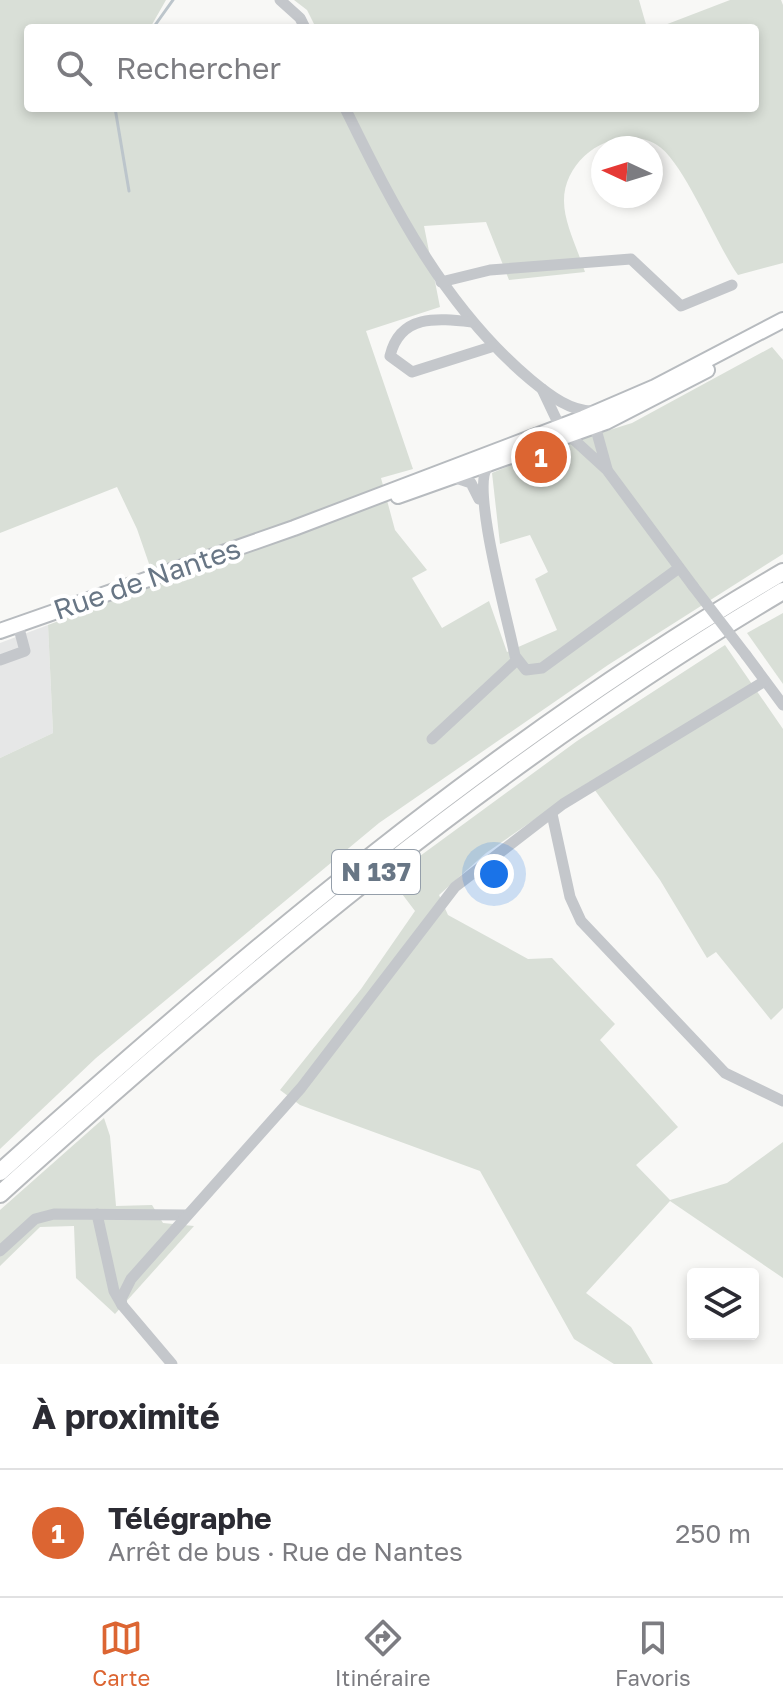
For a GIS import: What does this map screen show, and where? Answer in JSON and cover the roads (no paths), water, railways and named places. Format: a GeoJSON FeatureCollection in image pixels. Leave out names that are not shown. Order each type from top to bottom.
{"type":"FeatureCollection","features":[{"type":"Feature","properties":{"kind":"highway","name":"N 137"},"geometry":{"type":"LineString","coordinates":[[0,1172],[229,971],[413,823],[609,682],[783,572]]}},
{"type":"Feature","properties":{"kind":"highway","name":"N 137"},"geometry":{"type":"LineString","coordinates":[[0,1194],[246,977],[393,859],[604,705],[783,591]]}},
{"type":"Feature","properties":{"kind":"main road","name":"Rue de Nantes"},"geometry":{"type":"LineString","coordinates":[[0,631],[454,473],[582,425],[783,320]]}},
{"type":"Feature","properties":{"kind":"main road"},"geometry":{"type":"LineString","coordinates":[[480,473],[582,425],[681,385],[783,326]]}},
{"type":"Feature","properties":{"kind":"main road","name":"Rue de Nantes"},"geometry":{"type":"LineString","coordinates":[[454,473],[480,473],[537,440]]}},
{"type":"Feature","properties":{"kind":"main road"},"geometry":{"type":"LineString","coordinates":[[480,473],[537,440]]}},
{"type":"Feature","properties":{"kind":"street"},"geometry":{"type":"LineString","coordinates":[[280,0],[303,24]]}},
{"type":"Feature","properties":{"kind":"street"},"geometry":{"type":"LineString","coordinates":[[347,112],[403,220],[441,282],[491,347],[542,389],[579,411],[582,425],[607,470],[783,705]]}},
{"type":"Feature","properties":{"kind":"street"},"geometry":{"type":"LineString","coordinates":[[441,282],[490,270],[631,259],[681,306],[732,285]]}},
{"type":"Feature","properties":{"kind":"street"},"geometry":{"type":"LineString","coordinates":[[472,322],[431,317],[406,327],[393,343],[390,356],[412,372],[491,347]]}},
{"type":"Feature","properties":{"kind":"street"},"geometry":{"type":"LineString","coordinates":[[542,389],[549,407],[546,424],[537,440],[596,454]]}},
{"type":"Feature","properties":{"kind":"street"},"geometry":{"type":"LineString","coordinates":[[561,401],[582,425],[596,454]]}},
{"type":"Feature","properties":{"kind":"street"},"geometry":{"type":"LineString","coordinates":[[549,407],[582,425]]}},
{"type":"Feature","properties":{"kind":"street"},"geometry":{"type":"LineString","coordinates":[[480,473],[484,510],[517,660],[526,670],[542,668],[679,568]]}},
{"type":"Feature","properties":{"kind":"street"},"geometry":{"type":"LineString","coordinates":[[0,660],[25,651],[18,625]]}},
{"type":"Feature","properties":{"kind":"street"},"geometry":{"type":"LineString","coordinates":[[432,739],[517,660]]}},
{"type":"Feature","properties":{"kind":"street"},"geometry":{"type":"LineString","coordinates":[[122,1305],[121,1299],[131,1279],[301,1088],[455,887],[588,788],[765,681]]}},
{"type":"Feature","properties":{"kind":"street"},"geometry":{"type":"LineString","coordinates":[[552,814],[570,897],[581,921],[725,1073],[783,1101]]}},
{"type":"Feature","properties":{"kind":"street"},"geometry":{"type":"LineString","coordinates":[[0,1251],[35,1219],[54,1214],[186,1215]]}},
{"type":"Feature","properties":{"kind":"street"},"geometry":{"type":"LineString","coordinates":[[97,1214],[108,1273],[122,1305],[172,1364]]}},
{"type":"Feature","properties":{"kind":"waterway"},"geometry":{"type":"LineString","coordinates":[[156,24],[173,0]]}},
{"type":"Feature","properties":{"kind":"waterway"},"geometry":{"type":"LineString","coordinates":[[116,112],[129,191]]}},
{"type":"Feature","properties":{"kind":"place","name":"Télégraphe"},"geometry":{"type":"Point","coordinates":[541,457]}}]}
